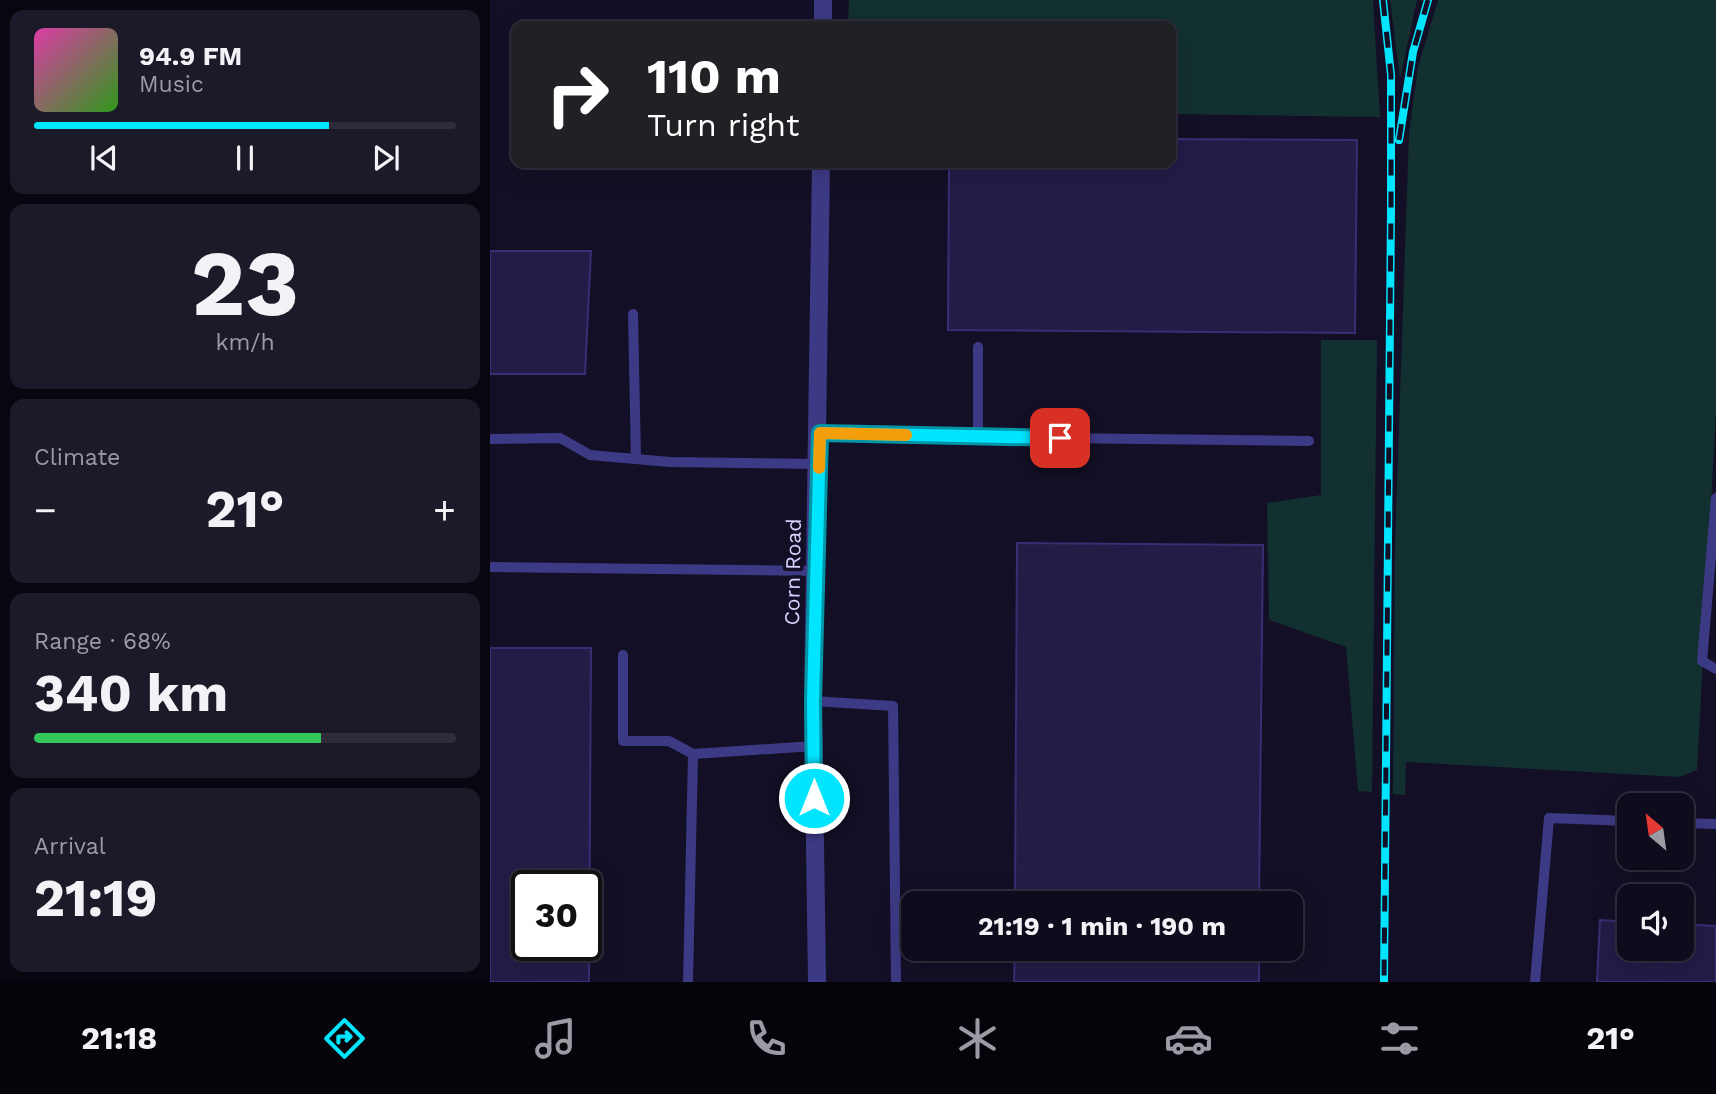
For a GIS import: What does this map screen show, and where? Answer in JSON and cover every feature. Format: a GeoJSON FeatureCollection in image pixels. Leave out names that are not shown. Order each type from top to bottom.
{"type":"FeatureCollection","features":[{"type":"Feature","properties":{"kind":"street"},"geometry":{"type":"LineString","coordinates":[[822,21],[823,0]]}},
{"type":"Feature","properties":{"kind":"street","name":"Corn Road"},"geometry":{"type":"LineString","coordinates":[[817,982],[813,701],[820,433],[821,168]]}},
{"type":"Feature","properties":{"kind":"lane"},"geometry":{"type":"LineString","coordinates":[[634,314],[636,459]]}},
{"type":"Feature","properties":{"kind":"lane"},"geometry":{"type":"LineString","coordinates":[[978,347],[978,437]]}},
{"type":"Feature","properties":{"kind":"lane"},"geometry":{"type":"LineString","coordinates":[[820,433],[1309,441]]}},
{"type":"Feature","properties":{"kind":"lane"},"geometry":{"type":"LineString","coordinates":[[490,439],[560,438],[590,455],[636,459],[819,464]]}},
{"type":"Feature","properties":{"kind":"lane"},"geometry":{"type":"LineString","coordinates":[[1716,498],[1702,661],[1716,669]]}},
{"type":"Feature","properties":{"kind":"lane"},"geometry":{"type":"LineString","coordinates":[[490,567],[816,571]]}},
{"type":"Feature","properties":{"kind":"lane"},"geometry":{"type":"LineString","coordinates":[[623,655],[623,741],[669,741],[693,754],[814,746]]}},
{"type":"Feature","properties":{"kind":"lane"},"geometry":{"type":"LineString","coordinates":[[813,701],[893,706],[896,982]]}},
{"type":"Feature","properties":{"kind":"lane"},"geometry":{"type":"LineString","coordinates":[[688,982],[693,754]]}},
{"type":"Feature","properties":{"kind":"lane"},"geometry":{"type":"LineString","coordinates":[[1535,982],[1549,818],[1617,821]]}},
{"type":"Feature","properties":{"kind":"lane"},"geometry":{"type":"LineString","coordinates":[[1694,823],[1716,824]]}},
{"type":"Feature","properties":{"kind":"green space"},"geometry":{"type":"Polygon","coordinates":[[[849,0],[1373,0],[1380,117],[1176,114],[1176,21],[848,21],[849,0]]]}},
{"type":"Feature","properties":{"kind":"green space"},"geometry":{"type":"Polygon","coordinates":[[[1390,0],[1417,0],[1400,79],[1390,0]]]}},
{"type":"Feature","properties":{"kind":"green space"},"geometry":{"type":"Polygon","coordinates":[[[1438,0],[1716,0],[1716,411],[1697,770],[1680,777],[1406,762],[1405,795],[1393,794],[1395,543],[1409,133],[1418,67],[1438,0]]]}},
{"type":"Feature","properties":{"kind":"green space"},"geometry":{"type":"Polygon","coordinates":[[[1321,340],[1377,340],[1372,792],[1358,791],[1346,647],[1269,620],[1267,503],[1321,495],[1321,340]]]}},
{"type":"Feature","properties":{"kind":"building"},"geometry":{"type":"Polygon","coordinates":[[[1176,139],[1357,140],[1355,333],[948,330],[949,168],[1176,168],[1176,139]]]}},
{"type":"Feature","properties":{"kind":"building"},"geometry":{"type":"Polygon","coordinates":[[[490,251],[591,251],[585,374],[490,374],[490,251]]]}},
{"type":"Feature","properties":{"kind":"building"},"geometry":{"type":"Polygon","coordinates":[[[1017,543],[1263,545],[1259,891],[1015,891],[1017,543]]]}},
{"type":"Feature","properties":{"kind":"building"},"geometry":{"type":"Polygon","coordinates":[[[490,648],[591,648],[590,870],[511,870],[511,961],[589,961],[589,982],[490,982],[490,648]]]}},
{"type":"Feature","properties":{"kind":"building"},"geometry":{"type":"Polygon","coordinates":[[[1600,920],[1617,921],[1617,961],[1694,961],[1694,925],[1716,926],[1716,982],[1597,982],[1600,920]]]}},
{"type":"Feature","properties":{"kind":"building"},"geometry":{"type":"Polygon","coordinates":[[[1015,961],[1259,961],[1259,982],[1014,982],[1015,961]]]}},
{"type":"Feature","properties":{"kind":"railway"},"geometry":{"type":"LineString","coordinates":[[1383,0],[1391,75],[1384,982]]}},
{"type":"Feature","properties":{"kind":"railway"},"geometry":{"type":"LineString","coordinates":[[1399,140],[1413,52],[1428,0]]}},
{"type":"Feature","properties":{"kind":"slow traffic"},"geometry":{"type":"LineString","coordinates":[[819,468],[820,433],[906,435]]}},
{"type":"Feature","properties":{"kind":"route"},"geometry":{"type":"LineString","coordinates":[[814,798],[813,701],[820,433],[1060,438]]}}]}
